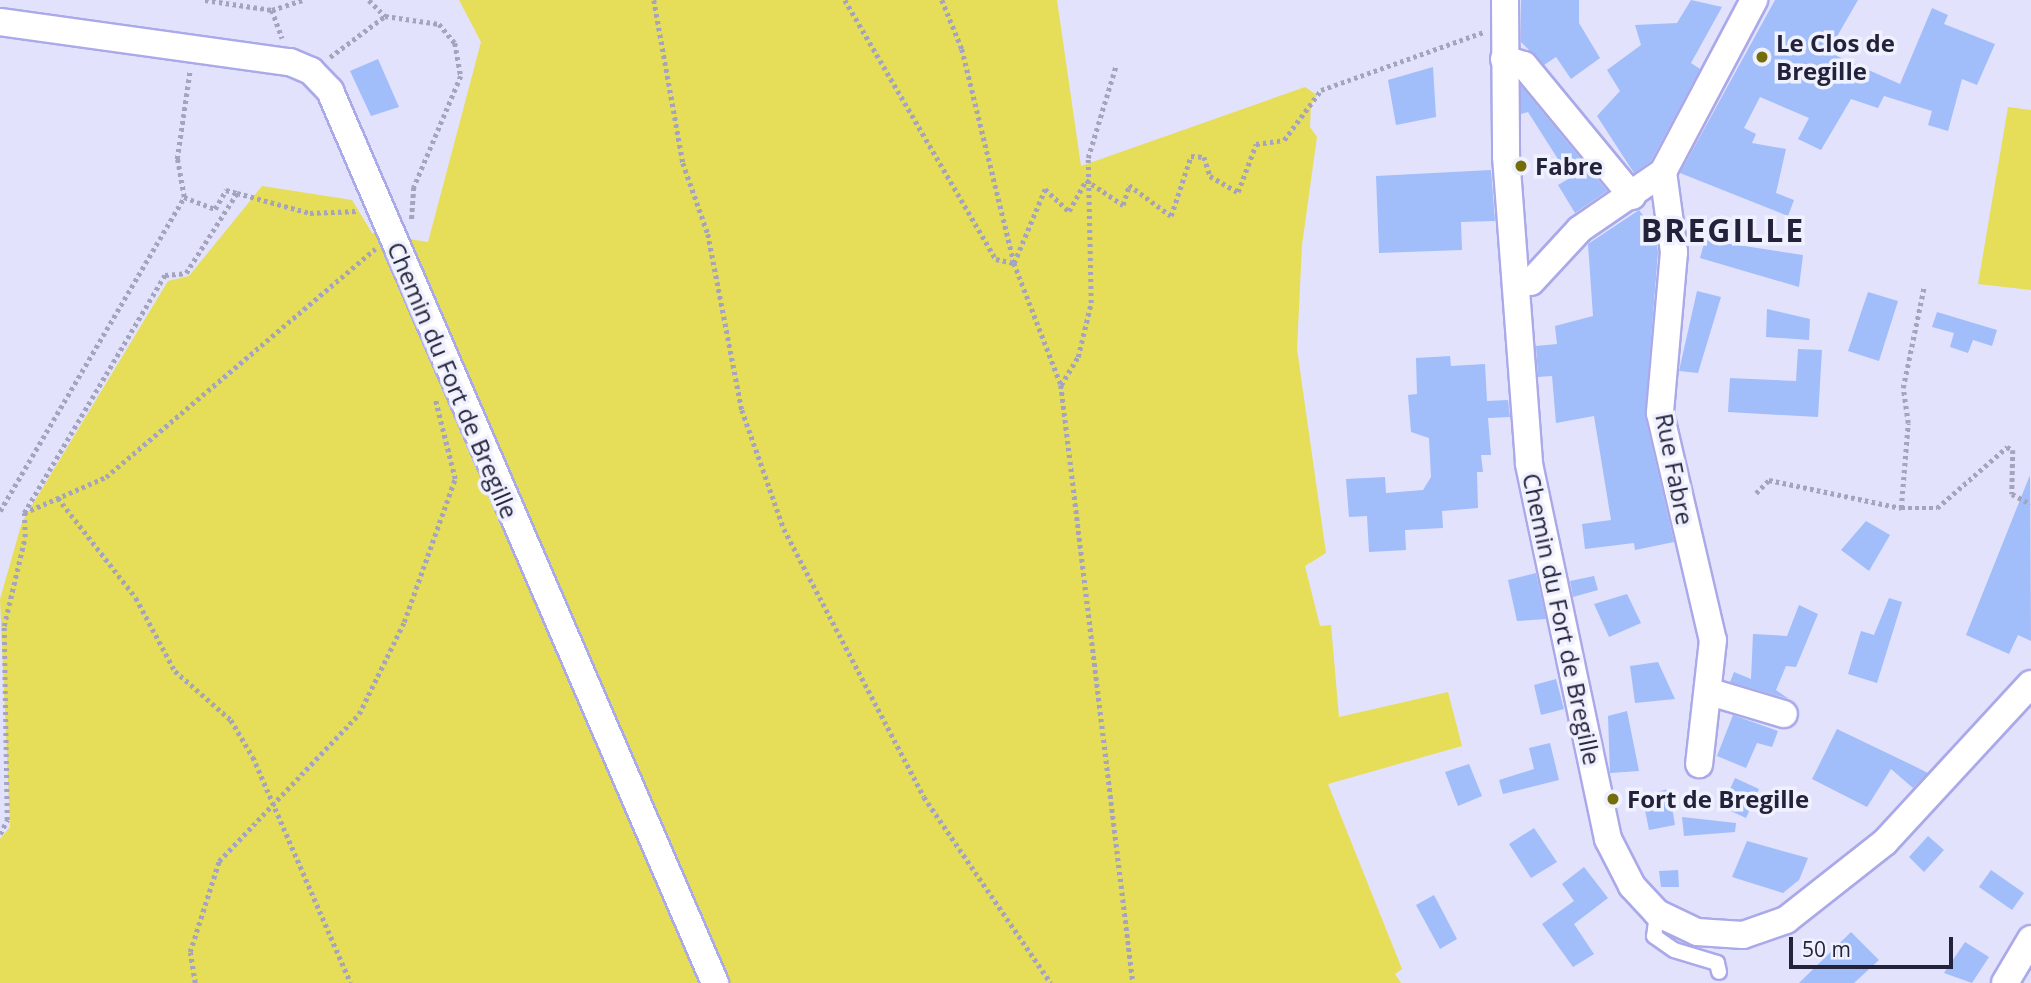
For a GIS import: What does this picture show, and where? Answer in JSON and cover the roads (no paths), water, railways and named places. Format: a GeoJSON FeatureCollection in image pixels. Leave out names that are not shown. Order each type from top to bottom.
{"type":"FeatureCollection","features":[{"type":"Feature","properties":{"kind":"street","name":"Chemin du Fort de Bregille"},"geometry":{"type":"LineString","coordinates":[[1505,0],[1504,59],[1517,358],[1529,464],[1608,839],[1632,886],[1657,913],[1697,932],[1732,934],[1786,920],[1885,842],[2031,684]]}},
{"type":"Feature","properties":{"kind":"street"},"geometry":{"type":"LineString","coordinates":[[1531,282],[1580,229],[1632,196],[1663,172],[1754,0]]}},
{"type":"Feature","properties":{"kind":"street","name":"Chemin du Fort de Bregille"},"geometry":{"type":"LineString","coordinates":[[0,22],[290,62],[311,71],[348,124],[376,200],[403,234],[715,983]]}},
{"type":"Feature","properties":{"kind":"street"},"geometry":{"type":"LineString","coordinates":[[1504,59],[1524,65],[1632,196]]}},
{"type":"Feature","properties":{"kind":"street","name":"Rue Fabre"},"geometry":{"type":"LineString","coordinates":[[1663,172],[1674,252],[1660,413],[1713,640],[1710,692],[1699,764]]}},
{"type":"Feature","properties":{"kind":"street"},"geometry":{"type":"LineString","coordinates":[[1710,692],[1784,715]]}},
{"type":"Feature","properties":{"kind":"street"},"geometry":{"type":"LineString","coordinates":[[2005,983],[2031,939]]}},
{"type":"Feature","properties":{"kind":"lane"},"geometry":{"type":"LineString","coordinates":[[1657,913],[1654,936],[1674,950],[1717,963],[1719,972]]}},
{"type":"Feature","properties":{"kind":"place","name":"Le Clos de Bregille"},"geometry":{"type":"Point","coordinates":[1762,57]}},
{"type":"Feature","properties":{"kind":"place","name":"Fabre"},"geometry":{"type":"Point","coordinates":[1521,166]}},
{"type":"Feature","properties":{"kind":"place","name":"Fort de Bregille"},"geometry":{"type":"Point","coordinates":[1613,799]}},
{"type":"Feature","properties":{"kind":"district","name":"BREGILLE"},"geometry":{"type":"Point","coordinates":[1723,230]}}]}
